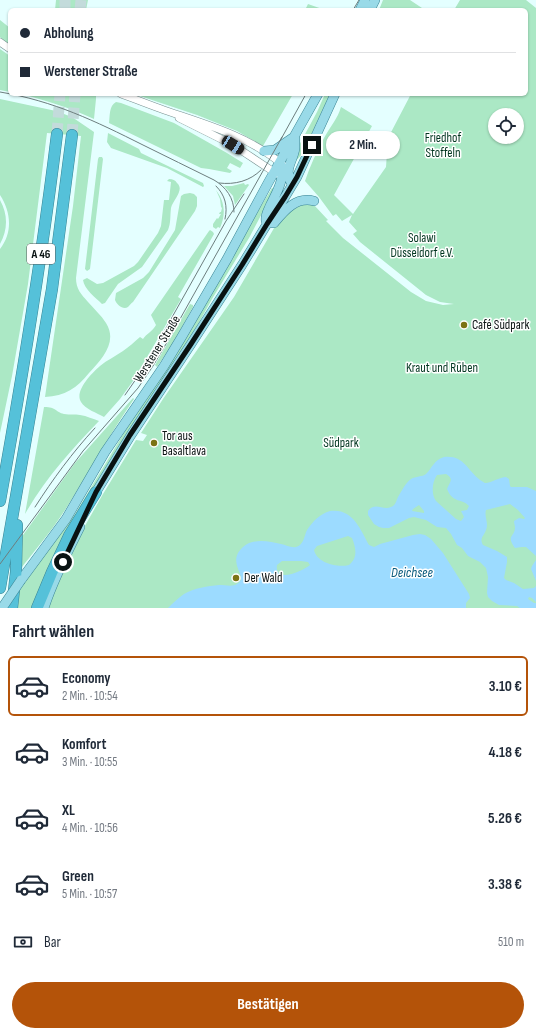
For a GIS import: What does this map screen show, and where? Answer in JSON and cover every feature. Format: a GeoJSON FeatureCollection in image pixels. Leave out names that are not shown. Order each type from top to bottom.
{"type":"FeatureCollection","features":[{"type":"Feature","properties":{"kind":"highway","name":"A 46"},"geometry":{"type":"LineString","coordinates":[[0,501],[37,283],[57,134]]}},
{"type":"Feature","properties":{"kind":"highway","name":"A 46"},"geometry":{"type":"LineString","coordinates":[[0,588],[52,288],[72,135]]}},
{"type":"Feature","properties":{"kind":"highway"},"geometry":{"type":"LineString","coordinates":[[12,608],[16,572],[17,524],[23,460]]}},
{"type":"Feature","properties":{"kind":"highway"},"geometry":{"type":"LineString","coordinates":[[37,608],[69,536],[96,492]]}},
{"type":"Feature","properties":{"kind":"main road","name":"Werstener Straße"},"geometry":{"type":"LineString","coordinates":[[2,608],[66,519],[105,452],[164,366],[281,171],[295,136],[317,96]]}},
{"type":"Feature","properties":{"kind":"main road","name":"Werstener Straße"},"geometry":{"type":"LineString","coordinates":[[44,608],[57,574],[96,492],[130,435],[191,344],[294,181],[334,96]]}},
{"type":"Feature","properties":{"kind":"main road"},"geometry":{"type":"LineString","coordinates":[[264,151],[275,150],[295,136]]}},
{"type":"Feature","properties":{"kind":"main road"},"geometry":{"type":"LineString","coordinates":[[281,171],[294,181]]}},
{"type":"Feature","properties":{"kind":"main road"},"geometry":{"type":"LineString","coordinates":[[281,171],[278,189],[265,216],[267,224],[274,223],[285,210],[296,203],[306,200],[314,201]]}},
{"type":"Feature","properties":{"kind":"street"},"geometry":{"type":"LineString","coordinates":[[126,96],[237,136],[264,151],[281,171]]}},
{"type":"Feature","properties":{"kind":"street"},"geometry":{"type":"LineString","coordinates":[[165,110],[233,145],[258,161],[281,171],[294,167],[306,156]]}},
{"type":"Feature","properties":{"kind":"green space"},"geometry":{"type":"Polygon","coordinates":[[[56,0],[88,0],[86,8],[55,8],[56,0]]]}},
{"type":"Feature","properties":{"kind":"green space"},"geometry":{"type":"Polygon","coordinates":[[[383,0],[410,0],[422,8],[380,8],[383,0]]]}},
{"type":"Feature","properties":{"kind":"green space","name":"Südpark"},"geometry":{"type":"Polygon","coordinates":[[[460,0],[526,0],[536,8],[536,608],[47,608],[78,538],[103,494],[136,440],[143,441],[147,435],[141,433],[234,297],[283,215],[300,206],[300,203],[314,205],[328,220],[326,221],[343,238],[411,292],[426,301],[443,305],[454,304],[440,302],[426,295],[360,242],[353,234],[357,231],[349,222],[352,215],[342,221],[336,214],[333,216],[305,181],[311,164],[341,107],[372,126],[334,195],[353,214],[386,167],[388,138],[410,96],[528,96],[528,8],[455,8],[460,0]]]}},
{"type":"Feature","properties":{"kind":"green space"},"geometry":{"type":"Polygon","coordinates":[[[308,4],[319,8],[306,8],[308,4]]]}},
{"type":"Feature","properties":{"kind":"green space"},"geometry":{"type":"Polygon","coordinates":[[[0,20],[8,26],[8,44],[0,37],[0,20]]]}},
{"type":"Feature","properties":{"kind":"green space"},"geometry":{"type":"Polygon","coordinates":[[[0,49],[8,55],[8,92],[0,90],[0,49]]]}},
{"type":"Feature","properties":{"kind":"green space"},"geometry":{"type":"Polygon","coordinates":[[[28,96],[96,96],[94,119],[76,111],[28,96]]]}},
{"type":"Feature","properties":{"kind":"green space"},"geometry":{"type":"Polygon","coordinates":[[[140,96],[292,96],[263,146],[237,131],[197,115],[140,96]]]}},
{"type":"Feature","properties":{"kind":"green space"},"geometry":{"type":"Polygon","coordinates":[[[324,96],[329,96],[302,154],[295,162],[297,149],[324,96]]]}},
{"type":"Feature","properties":{"kind":"green space"},"geometry":{"type":"Polygon","coordinates":[[[0,99],[56,111],[72,117],[94,132],[76,282],[81,294],[106,323],[110,337],[107,350],[94,368],[80,383],[65,393],[45,397],[73,206],[81,136],[47,133],[28,284],[12,376],[0,433],[0,249],[7,236],[9,222],[4,202],[0,195],[0,99]]]}},
{"type":"Feature","properties":{"kind":"green space"},"geometry":{"type":"Polygon","coordinates":[[[116,102],[174,123],[243,163],[240,168],[230,163],[227,168],[232,171],[230,173],[201,168],[109,123],[111,108],[116,102]]]}},
{"type":"Feature","properties":{"kind":"green space"},"geometry":{"type":"Polygon","coordinates":[[[108,133],[139,149],[141,153],[203,183],[204,186],[203,187],[167,168],[111,148],[107,142],[108,133]]]}},
{"type":"Feature","properties":{"kind":"green space"},"geometry":{"type":"Polygon","coordinates":[[[99,157],[102,157],[103,159],[90,269],[87,271],[85,269],[99,157]]]}},
{"type":"Feature","properties":{"kind":"green space"},"geometry":{"type":"Polygon","coordinates":[[[169,179],[173,179],[180,189],[171,208],[168,230],[142,267],[118,284],[105,303],[102,304],[88,290],[83,280],[87,278],[97,284],[103,283],[134,266],[138,262],[158,233],[161,226],[164,200],[169,200],[171,182],[167,181],[169,179]]]}},
{"type":"Feature","properties":{"kind":"green space"},"geometry":{"type":"Polygon","coordinates":[[[244,183],[245,185],[249,185],[235,205],[233,196],[224,186],[244,183]]]}},
{"type":"Feature","properties":{"kind":"green space"},"geometry":{"type":"Polygon","coordinates":[[[272,188],[275,189],[249,238],[187,344],[111,459],[31,608],[17,608],[18,591],[75,514],[272,188]]]}},
{"type":"Feature","properties":{"kind":"green space"},"geometry":{"type":"Polygon","coordinates":[[[216,190],[223,204],[224,213],[220,228],[218,227],[216,229],[213,227],[213,224],[221,214],[219,214],[222,208],[216,190]]]}},
{"type":"Feature","properties":{"kind":"green space"},"geometry":{"type":"Polygon","coordinates":[[[190,193],[197,197],[197,206],[195,211],[133,302],[126,308],[120,306],[115,300],[116,293],[143,278],[149,272],[175,230],[181,196],[190,193]]]}},
{"type":"Feature","properties":{"kind":"green space"},"geometry":{"type":"Polygon","coordinates":[[[0,200],[6,217],[6,227],[0,244],[0,200]]]}},
{"type":"Feature","properties":{"kind":"green space"},"geometry":{"type":"Polygon","coordinates":[[[210,230],[214,234],[178,297],[181,299],[133,381],[104,417],[88,409],[79,398],[85,382],[103,364],[140,337],[143,339],[155,327],[156,325],[151,315],[210,230]]]}},
{"type":"Feature","properties":{"kind":"green space"},"geometry":{"type":"Polygon","coordinates":[[[190,304],[193,305],[193,307],[173,343],[157,367],[155,365],[190,304]]]}},
{"type":"Feature","properties":{"kind":"green space"},"geometry":{"type":"Polygon","coordinates":[[[133,398],[134,399],[65,510],[19,571],[18,542],[75,463],[133,398]]]}},
{"type":"Feature","properties":{"kind":"green space"},"geometry":{"type":"Polygon","coordinates":[[[44,407],[54,409],[64,414],[83,415],[99,421],[59,465],[25,514],[44,407]]]}},
{"type":"Feature","properties":{"kind":"water"},"geometry":{"type":"Polygon","coordinates":[[[444,457],[456,458],[465,464],[480,480],[485,483],[506,477],[509,479],[511,487],[527,487],[536,491],[536,556],[526,547],[515,548],[512,544],[511,537],[515,528],[514,521],[519,518],[525,518],[510,504],[486,510],[487,527],[482,537],[482,541],[483,545],[507,557],[504,578],[506,580],[523,589],[534,588],[536,586],[536,602],[532,598],[529,597],[528,599],[536,603],[536,608],[520,608],[517,606],[499,605],[492,601],[488,597],[487,593],[488,577],[486,568],[480,562],[468,556],[462,548],[457,545],[446,528],[437,527],[426,520],[414,517],[389,528],[383,528],[374,524],[368,515],[368,511],[373,507],[388,508],[393,506],[409,480],[426,474],[435,462],[444,457]],[[446,474],[437,475],[435,478],[433,484],[433,495],[436,501],[456,519],[461,521],[464,517],[461,511],[467,510],[469,506],[455,499],[449,494],[447,489],[451,479],[446,474]],[[419,505],[412,511],[424,513],[424,511],[419,505]]]}},
{"type":"Feature","properties":{"kind":"water","name":"Deichsee"},"geometry":{"type":"Polygon","coordinates":[[[338,511],[350,516],[359,526],[369,545],[374,547],[380,544],[420,534],[431,539],[443,553],[469,594],[470,598],[466,603],[466,608],[168,608],[192,590],[210,586],[231,586],[237,584],[241,578],[236,559],[238,553],[243,547],[256,541],[266,541],[292,547],[299,546],[307,530],[317,518],[326,512],[338,511]],[[348,536],[317,546],[314,550],[319,558],[328,564],[339,566],[349,565],[354,559],[355,553],[352,538],[348,536]],[[282,561],[277,565],[277,571],[284,575],[296,573],[310,565],[308,562],[301,561],[282,561]]]}},
{"type":"Feature","properties":{"kind":"water"},"geometry":{"type":"Polygon","coordinates":[[[536,560],[536,581],[531,569],[536,560]]]}},
{"type":"Feature","properties":{"kind":"tunnel"},"geometry":{"type":"LineString","coordinates":[[65,0],[65,8]]}},
{"type":"Feature","properties":{"kind":"tunnel"},"geometry":{"type":"LineString","coordinates":[[80,8],[81,0]]}},
{"type":"Feature","properties":{"kind":"tunnel"},"geometry":{"type":"LineString","coordinates":[[57,134],[60,96]]}},
{"type":"Feature","properties":{"kind":"tunnel"},"geometry":{"type":"LineString","coordinates":[[72,135],[75,96]]}},
{"type":"Feature","properties":{"kind":"tram line"},"geometry":{"type":"LineString","coordinates":[[354,8],[359,0]]}},
{"type":"Feature","properties":{"kind":"tram line"},"geometry":{"type":"LineString","coordinates":[[0,92],[8,94]]}},
{"type":"Feature","properties":{"kind":"tram line"},"geometry":{"type":"LineString","coordinates":[[20,96],[56,106],[74,113],[214,180],[228,193],[233,202],[234,212]]}},
{"type":"Feature","properties":{"kind":"tram line"},"geometry":{"type":"LineString","coordinates":[[280,141],[305,96]]}},
{"type":"Feature","properties":{"kind":"tram line"},"geometry":{"type":"LineString","coordinates":[[0,564],[83,451],[138,388],[153,366],[282,137]]}},
{"type":"Feature","properties":{"kind":"tram line"},"geometry":{"type":"LineString","coordinates":[[219,183],[236,183],[252,177],[261,170]]}},
{"type":"Feature","properties":{"kind":"tram line"},"geometry":{"type":"LineString","coordinates":[[216,186],[222,193],[225,201],[225,219]]}},
{"type":"Feature","properties":{"kind":"tram line"},"geometry":{"type":"LineString","coordinates":[[125,395],[143,369],[226,221],[244,194]]}},
{"type":"Feature","properties":{"kind":"tram line"},"geometry":{"type":"LineString","coordinates":[[35,507],[63,466],[95,428]]}},
{"type":"Feature","properties":{"kind":"place","name":"Café Südpark"},"geometry":{"type":"Point","coordinates":[464,325]}},
{"type":"Feature","properties":{"kind":"place","name":"Tor aus Basaltlava"},"geometry":{"type":"Point","coordinates":[154,443]}},
{"type":"Feature","properties":{"kind":"place","name":"Der Wald"},"geometry":{"type":"Point","coordinates":[236,578]}},
{"type":"Feature","properties":{"kind":"route"},"geometry":{"type":"LineString","coordinates":[[63,562],[96,492],[130,435],[191,344],[285,197],[297,177],[312,145]]}},
{"type":"Feature","properties":{"kind":"park label","name":"Friedhof Stoffeln"},"geometry":{"type":"Point","coordinates":[443,146]}},
{"type":"Feature","properties":{"kind":"park label","name":"Solawi Düsseldorf e.V."},"geometry":{"type":"Point","coordinates":[422,246]}},
{"type":"Feature","properties":{"kind":"park label","name":"Kraut und Rüben"},"geometry":{"type":"Point","coordinates":[442,368]}}]}
